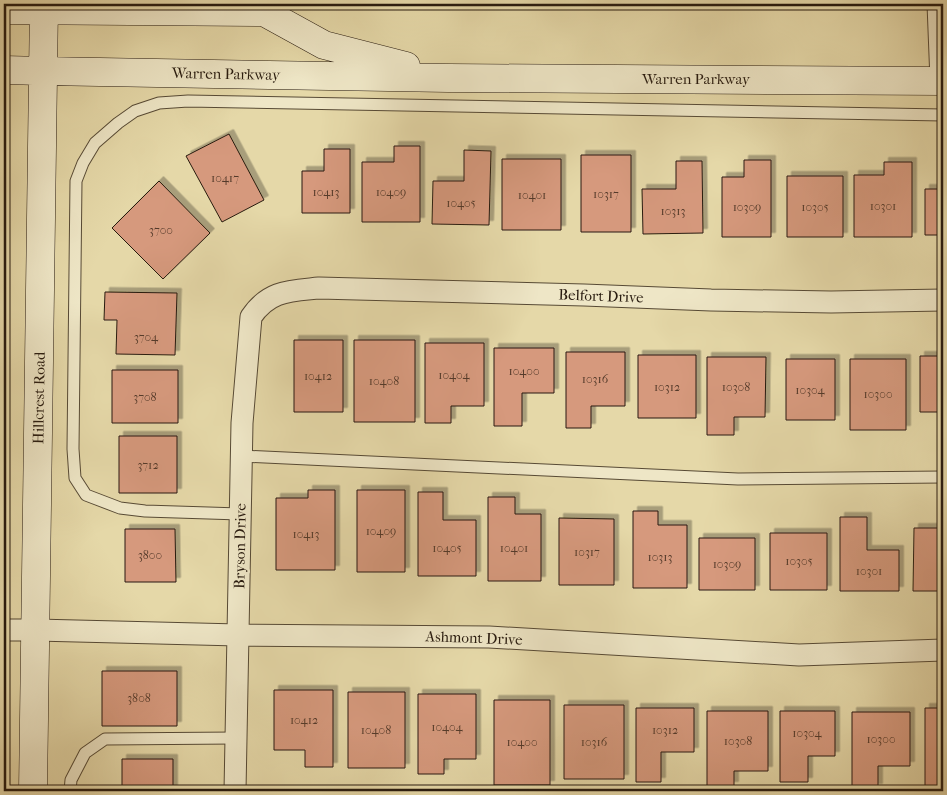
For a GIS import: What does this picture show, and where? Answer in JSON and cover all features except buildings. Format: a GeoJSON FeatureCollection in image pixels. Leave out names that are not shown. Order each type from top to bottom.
{"type":"FeatureCollection","features":[{"type":"Feature","properties":{"kind":"main road","name":"Warren Parkway"},"geometry":{"type":"LineString","coordinates":[[4,10],[44,7],[264,12],[324,45],[448,78]]}},
{"type":"Feature","properties":{"kind":"main road","name":"Hillcrest Road"},"geometry":{"type":"LineString","coordinates":[[33,791],[44,7]]}},
{"type":"Feature","properties":{"kind":"main road","name":"Warren Parkway"},"geometry":{"type":"LineString","coordinates":[[4,70],[448,78],[939,81]]}},
{"type":"Feature","properties":{"kind":"street","name":"Belfort Drive"},"geometry":{"type":"LineString","coordinates":[[262,304],[271,297],[286,291],[319,288],[731,301],[943,300]]}},
{"type":"Feature","properties":{"kind":"street","name":"Bryson Drive"},"geometry":{"type":"LineString","coordinates":[[235,791],[242,423],[251,317],[262,304]]}},
{"type":"Feature","properties":{"kind":"street","name":"Ashmont Drive"},"geometry":{"type":"LineString","coordinates":[[4,630],[490,637],[799,655],[943,650]]}},
{"type":"Feature","properties":{"kind":"lane"},"geometry":{"type":"LineString","coordinates":[[933,4],[939,81]]}},
{"type":"Feature","properties":{"kind":"lane"},"geometry":{"type":"LineString","coordinates":[[240,514],[145,512],[120,508],[86,495],[75,478],[73,450],[76,181],[83,163],[95,143],[135,111],[159,103],[188,101],[943,115]]}},
{"type":"Feature","properties":{"kind":"lane"},"geometry":{"type":"LineString","coordinates":[[241,456],[738,479],[943,477]]}},
{"type":"Feature","properties":{"kind":"lane"},"geometry":{"type":"LineString","coordinates":[[70,791],[71,780],[85,752],[105,739],[236,738]]}}]}
